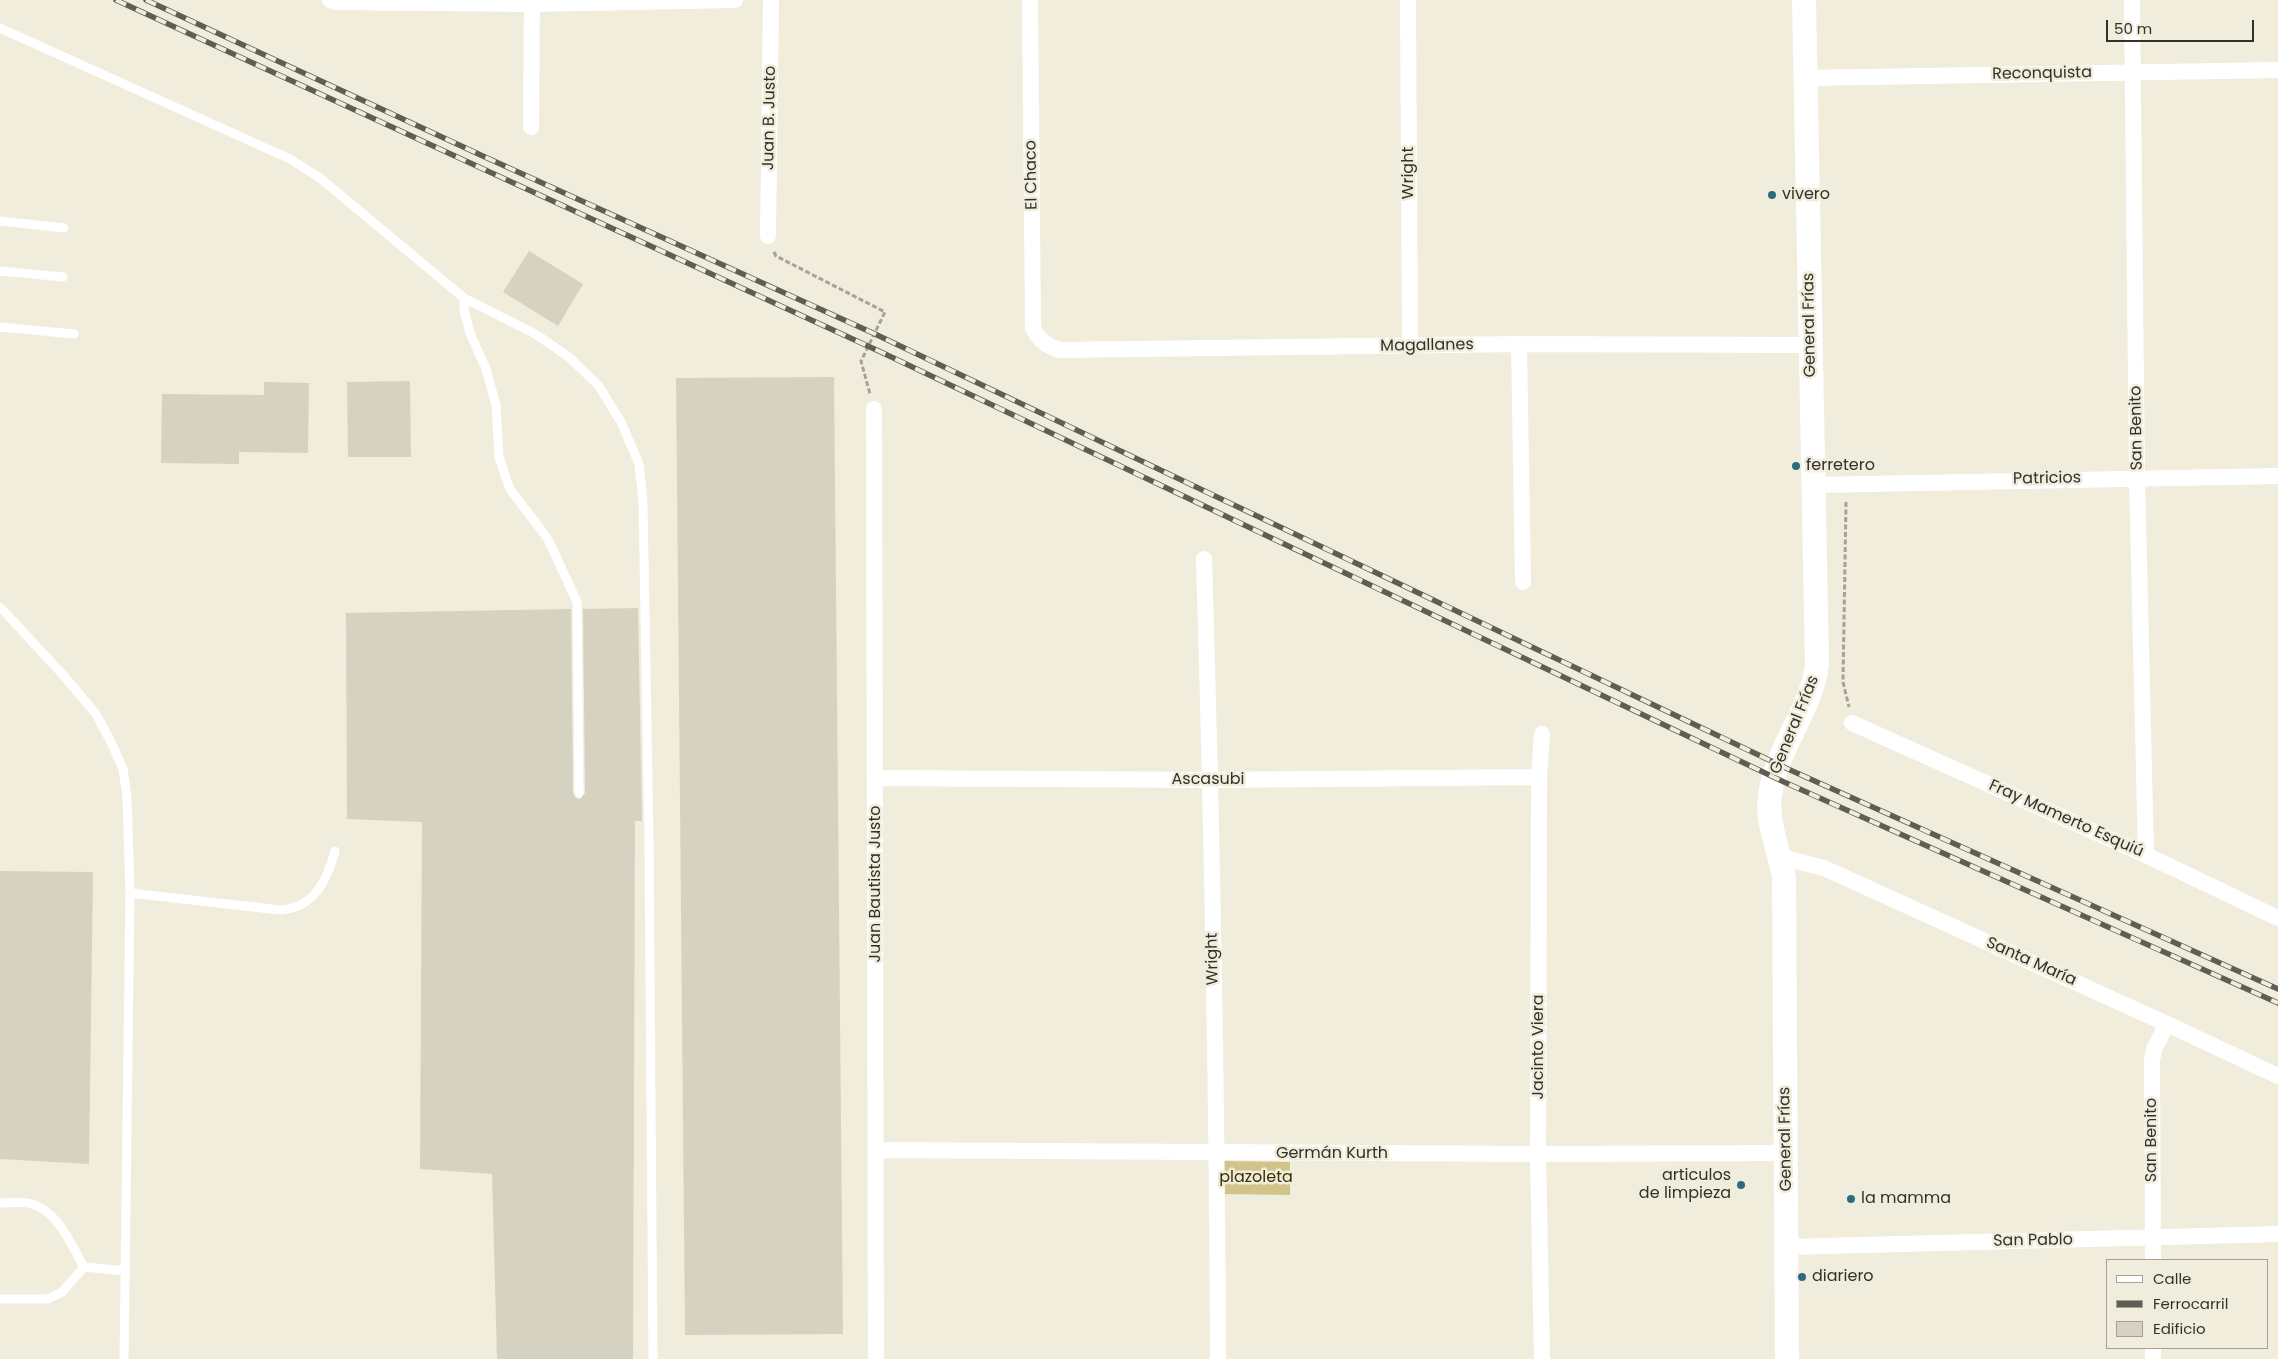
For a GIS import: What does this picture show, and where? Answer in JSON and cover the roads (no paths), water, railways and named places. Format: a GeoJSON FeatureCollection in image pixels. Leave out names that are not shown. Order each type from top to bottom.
{"type":"FeatureCollection","features":[{"type":"Feature","properties":{"kind":"main road","name":"General Frías"},"geometry":{"type":"LineString","coordinates":[[1787,1359],[1784,878],[1769,798],[1772,783],[1787,743],[1815,682],[1816,673],[1815,485],[1810,345],[1804,0]]}},
{"type":"Feature","properties":{"kind":"street"},"geometry":{"type":"LineString","coordinates":[[330,0],[337,2],[735,0]]}},
{"type":"Feature","properties":{"kind":"street","name":"Juan B. Justo"},"geometry":{"type":"LineString","coordinates":[[768,236],[771,0]]}},
{"type":"Feature","properties":{"kind":"street","name":"El Chaco"},"geometry":{"type":"LineString","coordinates":[[1030,0],[1033,328],[1038,338],[1045,345]]}},
{"type":"Feature","properties":{"kind":"street","name":"Wright"},"geometry":{"type":"LineString","coordinates":[[1408,0],[1410,346]]}},
{"type":"Feature","properties":{"kind":"street","name":"San Benito"},"geometry":{"type":"LineString","coordinates":[[2132,0],[2137,478],[2146,855]]}},
{"type":"Feature","properties":{"kind":"street"},"geometry":{"type":"LineString","coordinates":[[531,127],[532,2]]}},
{"type":"Feature","properties":{"kind":"street","name":"Reconquista"},"geometry":{"type":"LineString","coordinates":[[1806,78],[2278,70]]}},
{"type":"Feature","properties":{"kind":"street"},"geometry":{"type":"LineString","coordinates":[[1520,344],[1523,582]]}},
{"type":"Feature","properties":{"kind":"street","name":"Magallanes"},"geometry":{"type":"LineString","coordinates":[[1045,345],[1059,350],[1520,344],[1810,345]]}},
{"type":"Feature","properties":{"kind":"street","name":"Juan Bautista Justo"},"geometry":{"type":"LineString","coordinates":[[874,409],[876,1359]]}},
{"type":"Feature","properties":{"kind":"street","name":"Patricios"},"geometry":{"type":"LineString","coordinates":[[1815,485],[2278,476]]}},
{"type":"Feature","properties":{"kind":"street","name":"Wright"},"geometry":{"type":"LineString","coordinates":[[1204,559],[1217,1153],[1218,1359]]}},
{"type":"Feature","properties":{"kind":"street","name":"Fray Mamerto Esquiú"},"geometry":{"type":"LineString","coordinates":[[1852,723],[2146,855],[2278,918]]}},
{"type":"Feature","properties":{"kind":"street","name":"Jacinto Viera"},"geometry":{"type":"LineString","coordinates":[[1542,734],[1540,777],[1538,1154],[1542,1359]]}},
{"type":"Feature","properties":{"kind":"street","name":"Ascasubi"},"geometry":{"type":"LineString","coordinates":[[876,778],[1210,780],[1540,777]]}},
{"type":"Feature","properties":{"kind":"street","name":"Santa María"},"geometry":{"type":"LineString","coordinates":[[1781,857],[1824,868],[2278,1076]]}},
{"type":"Feature","properties":{"kind":"street","name":"San Benito"},"geometry":{"type":"LineString","coordinates":[[2153,1259],[2152,1061],[2154,1049],[2167,1024]]}},
{"type":"Feature","properties":{"kind":"street","name":"Germán Kurth"},"geometry":{"type":"LineString","coordinates":[[877,1150],[1217,1153],[1786,1153]]}},
{"type":"Feature","properties":{"kind":"street","name":"San Pablo"},"geometry":{"type":"LineString","coordinates":[[1787,1247],[2278,1234]]}},
{"type":"Feature","properties":{"kind":"lane"},"geometry":{"type":"LineString","coordinates":[[0,28],[290,158],[320,178],[464,298],[537,335],[570,358],[599,386],[622,424],[639,464],[643,501],[649,842],[653,1359]]}},
{"type":"Feature","properties":{"kind":"lane"},"geometry":{"type":"LineString","coordinates":[[0,221],[64,228]]}},
{"type":"Feature","properties":{"kind":"lane"},"geometry":{"type":"LineString","coordinates":[[0,271],[63,277]]}},
{"type":"Feature","properties":{"kind":"lane"},"geometry":{"type":"LineString","coordinates":[[464,298],[464,310],[470,334],[486,369],[496,405],[499,457],[510,489],[548,539],[576,602],[579,793]]}},
{"type":"Feature","properties":{"kind":"lane"},"geometry":{"type":"LineString","coordinates":[[0,328],[74,334]]}},
{"type":"Feature","properties":{"kind":"lane"},"geometry":{"type":"LineString","coordinates":[[0,607],[64,676],[96,714],[123,769],[127,797],[130,893],[124,1359]]}},
{"type":"Feature","properties":{"kind":"lane"},"geometry":{"type":"LineString","coordinates":[[130,893],[280,910],[294,909],[319,890],[329,872],[335,851]]}},
{"type":"Feature","properties":{"kind":"lane"},"geometry":{"type":"LineString","coordinates":[[0,1203],[31,1204],[47,1212],[59,1224],[84,1267]]}},
{"type":"Feature","properties":{"kind":"lane"},"geometry":{"type":"LineString","coordinates":[[84,1267],[126,1271]]}},
{"type":"Feature","properties":{"kind":"lane"},"geometry":{"type":"LineString","coordinates":[[0,1299],[48,1300],[62,1292],[84,1267]]}},
{"type":"Feature","properties":{"kind":"railway"},"geometry":{"type":"LineString","coordinates":[[116,0],[883,353],[1784,782],[2278,1003]]}},
{"type":"Feature","properties":{"kind":"railway"},"geometry":{"type":"LineString","coordinates":[[146,0],[485,157],[875,334],[1788,769],[2278,989]]}},
{"type":"Feature","properties":{"kind":"place","name":"vivero"},"geometry":{"type":"Point","coordinates":[1772,195]}},
{"type":"Feature","properties":{"kind":"place","name":"ferretero"},"geometry":{"type":"Point","coordinates":[1796,466]}},
{"type":"Feature","properties":{"kind":"place","name":"articulos de limpieza"},"geometry":{"type":"Point","coordinates":[1741,1185]}},
{"type":"Feature","properties":{"kind":"place","name":"la mamma"},"geometry":{"type":"Point","coordinates":[1851,1199]}},
{"type":"Feature","properties":{"kind":"place","name":"diariero"},"geometry":{"type":"Point","coordinates":[1802,1277]}},
{"type":"Feature","properties":{"kind":"park label","name":"plazoleta"},"geometry":{"type":"Point","coordinates":[1256,1178]}}]}
